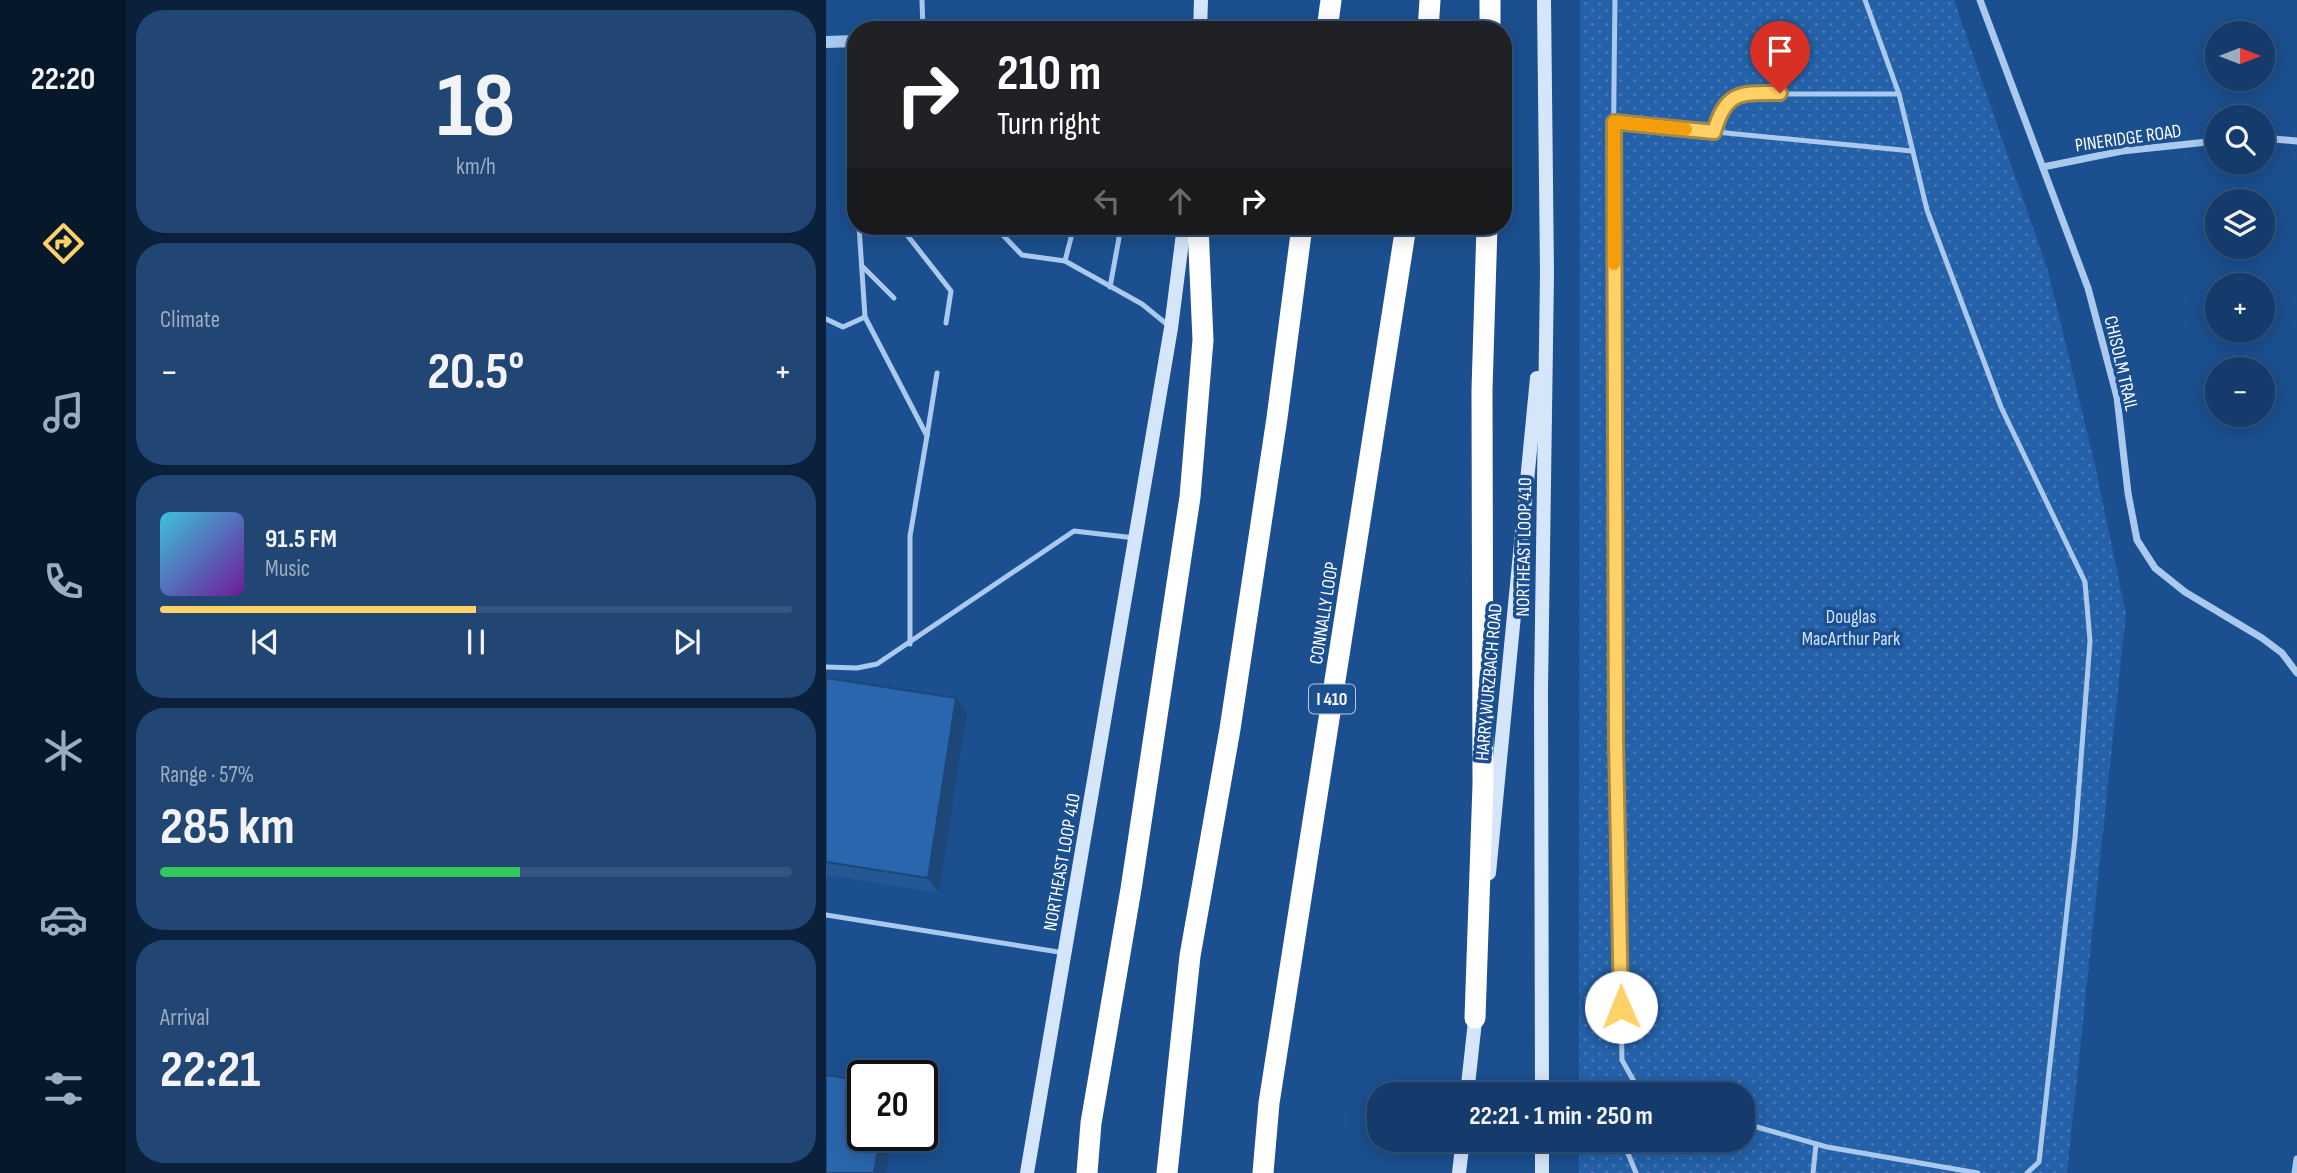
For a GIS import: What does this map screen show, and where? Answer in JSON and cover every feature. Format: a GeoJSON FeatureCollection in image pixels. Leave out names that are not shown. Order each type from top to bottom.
{"type":"FeatureCollection","features":[{"type":"Feature","properties":{"kind":"highway"},"geometry":{"type":"LineString","coordinates":[[1328,21],[1331,0]]}},
{"type":"Feature","properties":{"kind":"highway"},"geometry":{"type":"LineString","coordinates":[[1429,21],[1430,0]]}},
{"type":"Feature","properties":{"kind":"highway"},"geometry":{"type":"LineString","coordinates":[[1490,0],[1490,21]]}},
{"type":"Feature","properties":{"kind":"highway"},"geometry":{"type":"LineString","coordinates":[[1087,1173],[1091,1123],[1131,889],[1190,497],[1203,340],[1198,235]]}},
{"type":"Feature","properties":{"kind":"highway"},"geometry":{"type":"LineString","coordinates":[[1167,1173],[1190,956],[1234,702],[1277,418],[1301,235]]}},
{"type":"Feature","properties":{"kind":"highway","name":"CONNALLY LOOP"},"geometry":{"type":"LineString","coordinates":[[1262,1173],[1269,1103],[1405,235]]}},
{"type":"Feature","properties":{"kind":"highway"},"geometry":{"type":"LineString","coordinates":[[1475,1018],[1483,784],[1482,390],[1487,235]]}},
{"type":"Feature","properties":{"kind":"main road"},"geometry":{"type":"LineString","coordinates":[[1200,21],[1201,0]]}},
{"type":"Feature","properties":{"kind":"main road","name":"NORTHEAST LOOP 410"},"geometry":{"type":"LineString","coordinates":[[1542,1082],[1541,690],[1547,274],[1544,0]]}},
{"type":"Feature","properties":{"kind":"main road","name":"NORTHEAST LOOP 410"},"geometry":{"type":"LineString","coordinates":[[1027,1173],[1171,328],[1183,235]]}},
{"type":"Feature","properties":{"kind":"main road","name":"HARRY WURZBACH ROAD"},"geometry":{"type":"LineString","coordinates":[[1468,1082],[1547,274]]}},
{"type":"Feature","properties":{"kind":"main road"},"geometry":{"type":"LineString","coordinates":[[1460,1173],[1462,1152]]}},
{"type":"Feature","properties":{"kind":"main road"},"geometry":{"type":"LineString","coordinates":[[1542,1152],[1542,1173]]}},
{"type":"Feature","properties":{"kind":"street","name":"CHISOLM TRAIL"},"geometry":{"type":"LineString","coordinates":[[1980,0],[2088,288],[2117,397],[2128,493],[2137,540],[2155,568],[2185,592],[2262,638],[2282,653],[2297,673]]}},
{"type":"Feature","properties":{"kind":"street"},"geometry":{"type":"LineString","coordinates":[[826,42],[847,41]]}},
{"type":"Feature","properties":{"kind":"street"},"geometry":{"type":"LineString","coordinates":[[2275,139],[2297,141]]}},
{"type":"Feature","properties":{"kind":"street","name":"PINERIDGE ROAD"},"geometry":{"type":"LineString","coordinates":[[2043,167],[2122,151],[2205,142]]}},
{"type":"Feature","properties":{"kind":"street"},"geometry":{"type":"LineString","coordinates":[[2295,1173],[2297,1159]]}},
{"type":"Feature","properties":{"kind":"lane"},"geometry":{"type":"LineString","coordinates":[[922,0],[923,21]]}},
{"type":"Feature","properties":{"kind":"lane"},"geometry":{"type":"LineString","coordinates":[[1615,0],[1616,741],[1622,1060],[1634,1082]]}},
{"type":"Feature","properties":{"kind":"lane"},"geometry":{"type":"LineString","coordinates":[[1865,0],[1899,94],[1927,210],[2001,407],[2085,582],[2090,641],[2075,838],[2039,1162],[2027,1173]]}},
{"type":"Feature","properties":{"kind":"lane"},"geometry":{"type":"LineString","coordinates":[[1714,132],[1720,113],[1734,97],[1746,94],[1899,94]]}},
{"type":"Feature","properties":{"kind":"lane"},"geometry":{"type":"LineString","coordinates":[[1614,122],[1912,151]]}},
{"type":"Feature","properties":{"kind":"lane"},"geometry":{"type":"LineString","coordinates":[[860,235],[865,317],[927,436]]}},
{"type":"Feature","properties":{"kind":"lane"},"geometry":{"type":"LineString","coordinates":[[907,235],[951,291],[946,323]]}},
{"type":"Feature","properties":{"kind":"lane"},"geometry":{"type":"LineString","coordinates":[[1003,235],[1022,255],[1065,261],[1142,304],[1171,328]]}},
{"type":"Feature","properties":{"kind":"lane"},"geometry":{"type":"LineString","coordinates":[[1065,261],[1072,235]]}},
{"type":"Feature","properties":{"kind":"lane"},"geometry":{"type":"LineString","coordinates":[[1110,287],[1120,235]]}},
{"type":"Feature","properties":{"kind":"lane"},"geometry":{"type":"LineString","coordinates":[[862,266],[894,298]]}},
{"type":"Feature","properties":{"kind":"lane"},"geometry":{"type":"LineString","coordinates":[[826,319],[843,327],[865,317]]}},
{"type":"Feature","properties":{"kind":"lane"},"geometry":{"type":"LineString","coordinates":[[910,644],[911,536],[937,373]]}},
{"type":"Feature","properties":{"kind":"lane"},"geometry":{"type":"LineString","coordinates":[[826,667],[857,668],[877,664],[1074,531],[1135,538]]}},
{"type":"Feature","properties":{"kind":"lane"},"geometry":{"type":"LineString","coordinates":[[826,915],[1065,953]]}},
{"type":"Feature","properties":{"kind":"lane"},"geometry":{"type":"LineString","coordinates":[[1755,1126],[1816,1144],[1978,1173]]}},
{"type":"Feature","properties":{"kind":"lane"},"geometry":{"type":"LineString","coordinates":[[1813,1173],[1816,1144]]}},
{"type":"Feature","properties":{"kind":"lane"},"geometry":{"type":"LineString","coordinates":[[1627,1152],[1636,1173]]}},
{"type":"Feature","properties":{"kind":"green space","name":"Douglas MacArthur Park"},"geometry":{"type":"Polygon","coordinates":[[[1580,0],[1954,0],[2048,271],[2095,465],[2126,614],[2067,1173],[1579,1173],[1579,1152],[1755,1152],[1755,1082],[1579,1082],[1580,0]]]}},
{"type":"Feature","properties":{"kind":"building"},"geometry":{"type":"Polygon","coordinates":[[[826,678],[956,698],[928,878],[826,862],[826,678]]]}},
{"type":"Feature","properties":{"kind":"building"},"geometry":{"type":"Polygon","coordinates":[[[826,1075],[847,1078],[847,1151],[878,1151],[874,1173],[826,1173],[826,1075]]]}},
{"type":"Feature","properties":{"kind":"slow traffic"},"geometry":{"type":"LineString","coordinates":[[1614,264],[1614,122],[1686,129]]}},
{"type":"Feature","properties":{"kind":"route"},"geometry":{"type":"LineString","coordinates":[[1621,1007],[1616,741],[1614,122],[1714,132],[1720,113],[1734,97],[1780,93]]}}]}
